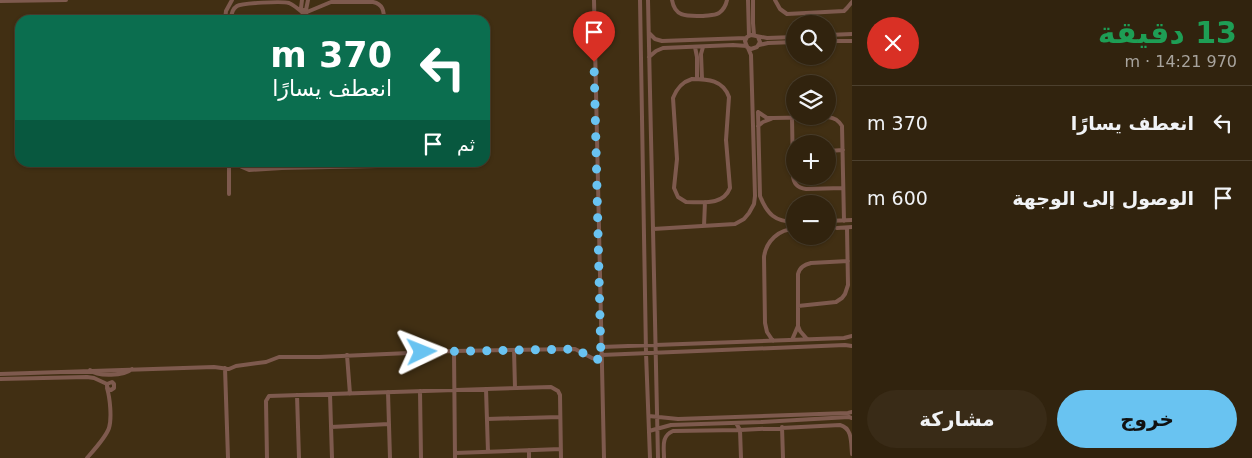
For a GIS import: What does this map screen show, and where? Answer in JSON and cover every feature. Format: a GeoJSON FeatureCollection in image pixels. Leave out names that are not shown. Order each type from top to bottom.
{"type":"FeatureCollection","features":[{"type":"Feature","properties":{"kind":"street"},"geometry":{"type":"LineString","coordinates":[[0,1],[66,0]]}},
{"type":"Feature","properties":{"kind":"street"},"geometry":{"type":"LineString","coordinates":[[226,15],[232,0]]}},
{"type":"Feature","properties":{"kind":"street"},"geometry":{"type":"LineString","coordinates":[[302,0],[301,8],[304,12]]}},
{"type":"Feature","properties":{"kind":"street"},"geometry":{"type":"LineString","coordinates":[[304,15],[308,0]]}},
{"type":"Feature","properties":{"kind":"street"},"geometry":{"type":"LineString","coordinates":[[594,0],[604,458]]}},
{"type":"Feature","properties":{"kind":"street"},"geometry":{"type":"LineString","coordinates":[[640,0],[646,353],[650,458]]}},
{"type":"Feature","properties":{"kind":"street"},"geometry":{"type":"LineString","coordinates":[[648,0],[658,458]]}},
{"type":"Feature","properties":{"kind":"street"},"geometry":{"type":"LineString","coordinates":[[672,0],[673,6],[678,13],[690,16],[715,15],[723,9],[727,0]]}},
{"type":"Feature","properties":{"kind":"street"},"geometry":{"type":"LineString","coordinates":[[748,0],[751,20],[756,36],[759,39],[759,45]]}},
{"type":"Feature","properties":{"kind":"street"},"geometry":{"type":"LineString","coordinates":[[653,229],[731,225],[738,223],[747,216],[754,204],[751,78],[748,47],[753,0]]}},
{"type":"Feature","properties":{"kind":"street"},"geometry":{"type":"LineString","coordinates":[[775,0],[780,9],[787,14],[844,11],[852,2]]}},
{"type":"Feature","properties":{"kind":"street"},"geometry":{"type":"LineString","coordinates":[[231,15],[234,9],[242,4],[285,2],[304,12]]}},
{"type":"Feature","properties":{"kind":"street"},"geometry":{"type":"LineString","coordinates":[[304,12],[331,2],[373,2],[382,7],[384,15]]}},
{"type":"Feature","properties":{"kind":"street"},"geometry":{"type":"LineString","coordinates":[[648,32],[653,38],[662,41],[756,36],[767,38],[786,37]]}},
{"type":"Feature","properties":{"kind":"street"},"geometry":{"type":"LineString","coordinates":[[836,35],[852,34]]}},
{"type":"Feature","properties":{"kind":"street"},"geometry":{"type":"LineString","coordinates":[[836,41],[852,41]]}},
{"type":"Feature","properties":{"kind":"street"},"geometry":{"type":"LineString","coordinates":[[649,57],[663,48],[733,45],[754,49],[759,45],[768,43],[786,42]]}},
{"type":"Feature","properties":{"kind":"street"},"geometry":{"type":"LineString","coordinates":[[695,47],[697,54],[696,79]]}},
{"type":"Feature","properties":{"kind":"street"},"geometry":{"type":"LineString","coordinates":[[702,79],[701,54],[703,47]]}},
{"type":"Feature","properties":{"kind":"street"},"geometry":{"type":"LineString","coordinates":[[696,79],[712,80],[726,91],[728,97],[726,140],[730,188],[725,197],[720,200],[686,202],[678,197],[674,188],[677,159],[674,98],[680,85],[685,81],[696,79]]}},
{"type":"Feature","properties":{"kind":"street"},"geometry":{"type":"LineString","coordinates":[[786,118],[767,118],[758,112],[760,196],[764,206],[771,215],[781,221],[786,221]]}},
{"type":"Feature","properties":{"kind":"street"},"geometry":{"type":"LineString","coordinates":[[758,126],[773,118]]}},
{"type":"Feature","properties":{"kind":"street"},"geometry":{"type":"LineString","coordinates":[[836,119],[842,126],[844,221]]}},
{"type":"Feature","properties":{"kind":"street"},"geometry":{"type":"LineString","coordinates":[[836,150],[843,150]]}},
{"type":"Feature","properties":{"kind":"street"},"geometry":{"type":"LineString","coordinates":[[228,167],[229,194]]}},
{"type":"Feature","properties":{"kind":"street"},"geometry":{"type":"LineString","coordinates":[[242,167],[249,170],[295,167]]}},
{"type":"Feature","properties":{"kind":"street"},"geometry":{"type":"LineString","coordinates":[[796,185],[806,189],[843,188]]}},
{"type":"Feature","properties":{"kind":"street"},"geometry":{"type":"LineString","coordinates":[[704,226],[705,202]]}},
{"type":"Feature","properties":{"kind":"street"},"geometry":{"type":"LineString","coordinates":[[836,221],[852,220]]}},
{"type":"Feature","properties":{"kind":"street"},"geometry":{"type":"LineString","coordinates":[[798,306],[836,302],[842,298],[848,288],[849,227],[837,228]]}},
{"type":"Feature","properties":{"kind":"street"},"geometry":{"type":"LineString","coordinates":[[773,341],[767,332],[765,323],[765,250],[776,235],[786,230]]}},
{"type":"Feature","properties":{"kind":"street"},"geometry":{"type":"LineString","coordinates":[[792,340],[798,326],[798,274],[801,268],[811,263],[848,261]]}},
{"type":"Feature","properties":{"kind":"street"},"geometry":{"type":"LineString","coordinates":[[798,326],[807,339]]}},
{"type":"Feature","properties":{"kind":"street"},"geometry":{"type":"LineString","coordinates":[[0,374],[214,367],[230,369],[236,366],[264,363],[279,357],[454,351],[576,349],[592,358],[646,353],[845,345],[852,344],[852,337],[601,347]]}},
{"type":"Feature","properties":{"kind":"street"},"geometry":{"type":"LineString","coordinates":[[711,343],[711,350]]}},
{"type":"Feature","properties":{"kind":"street"},"geometry":{"type":"LineString","coordinates":[[514,350],[515,388]]}},
{"type":"Feature","properties":{"kind":"street"},"geometry":{"type":"LineString","coordinates":[[454,351],[455,456],[488,452],[561,449]]}},
{"type":"Feature","properties":{"kind":"street"},"geometry":{"type":"LineString","coordinates":[[347,355],[350,394]]}},
{"type":"Feature","properties":{"kind":"street"},"geometry":{"type":"LineString","coordinates":[[225,368],[228,458]]}},
{"type":"Feature","properties":{"kind":"street"},"geometry":{"type":"LineString","coordinates":[[90,370],[96,374],[124,374],[132,369]]}},
{"type":"Feature","properties":{"kind":"street"},"geometry":{"type":"LineString","coordinates":[[87,458],[109,428],[109,384],[104,374]]}},
{"type":"Feature","properties":{"kind":"street"},"geometry":{"type":"LineString","coordinates":[[109,384],[115,374]]}},
{"type":"Feature","properties":{"kind":"street"},"geometry":{"type":"LineString","coordinates":[[0,379],[87,377],[109,384]]}},
{"type":"Feature","properties":{"kind":"street"},"geometry":{"type":"LineString","coordinates":[[268,458],[266,399],[270,396],[550,387],[555,388],[560,395],[561,458]]}},
{"type":"Feature","properties":{"kind":"street"},"geometry":{"type":"LineString","coordinates":[[486,389],[488,452]]}},
{"type":"Feature","properties":{"kind":"street"},"geometry":{"type":"LineString","coordinates":[[420,391],[421,458]]}},
{"type":"Feature","properties":{"kind":"street"},"geometry":{"type":"LineString","coordinates":[[388,392],[390,458]]}},
{"type":"Feature","properties":{"kind":"street"},"geometry":{"type":"LineString","coordinates":[[330,394],[332,458]]}},
{"type":"Feature","properties":{"kind":"street"},"geometry":{"type":"LineString","coordinates":[[297,395],[299,458]]}},
{"type":"Feature","properties":{"kind":"street"},"geometry":{"type":"LineString","coordinates":[[649,416],[678,419],[850,415]]}},
{"type":"Feature","properties":{"kind":"street"},"geometry":{"type":"LineString","coordinates":[[649,431],[671,425],[761,422],[850,415]]}},
{"type":"Feature","properties":{"kind":"street"},"geometry":{"type":"LineString","coordinates":[[487,419],[560,417]]}},
{"type":"Feature","properties":{"kind":"street"},"geometry":{"type":"LineString","coordinates":[[761,417],[761,422]]}},
{"type":"Feature","properties":{"kind":"street"},"geometry":{"type":"LineString","coordinates":[[740,430],[746,422]]}},
{"type":"Feature","properties":{"kind":"street"},"geometry":{"type":"LineString","coordinates":[[736,423],[740,430],[741,458]]}},
{"type":"Feature","properties":{"kind":"street"},"geometry":{"type":"LineString","coordinates":[[331,426],[389,424]]}},
{"type":"Feature","properties":{"kind":"street"},"geometry":{"type":"LineString","coordinates":[[664,458],[664,440],[666,435],[671,432],[782,427],[843,426],[851,434],[852,454]]}},
{"type":"Feature","properties":{"kind":"street"},"geometry":{"type":"LineString","coordinates":[[782,427],[784,458]]}},
{"type":"Feature","properties":{"kind":"street"},"geometry":{"type":"LineString","coordinates":[[529,450],[530,458]]}},
{"type":"Feature","properties":{"kind":"route"},"geometry":{"type":"LineString","coordinates":[[422,352],[576,349],[592,358],[601,360],[594,62]]}}]}
